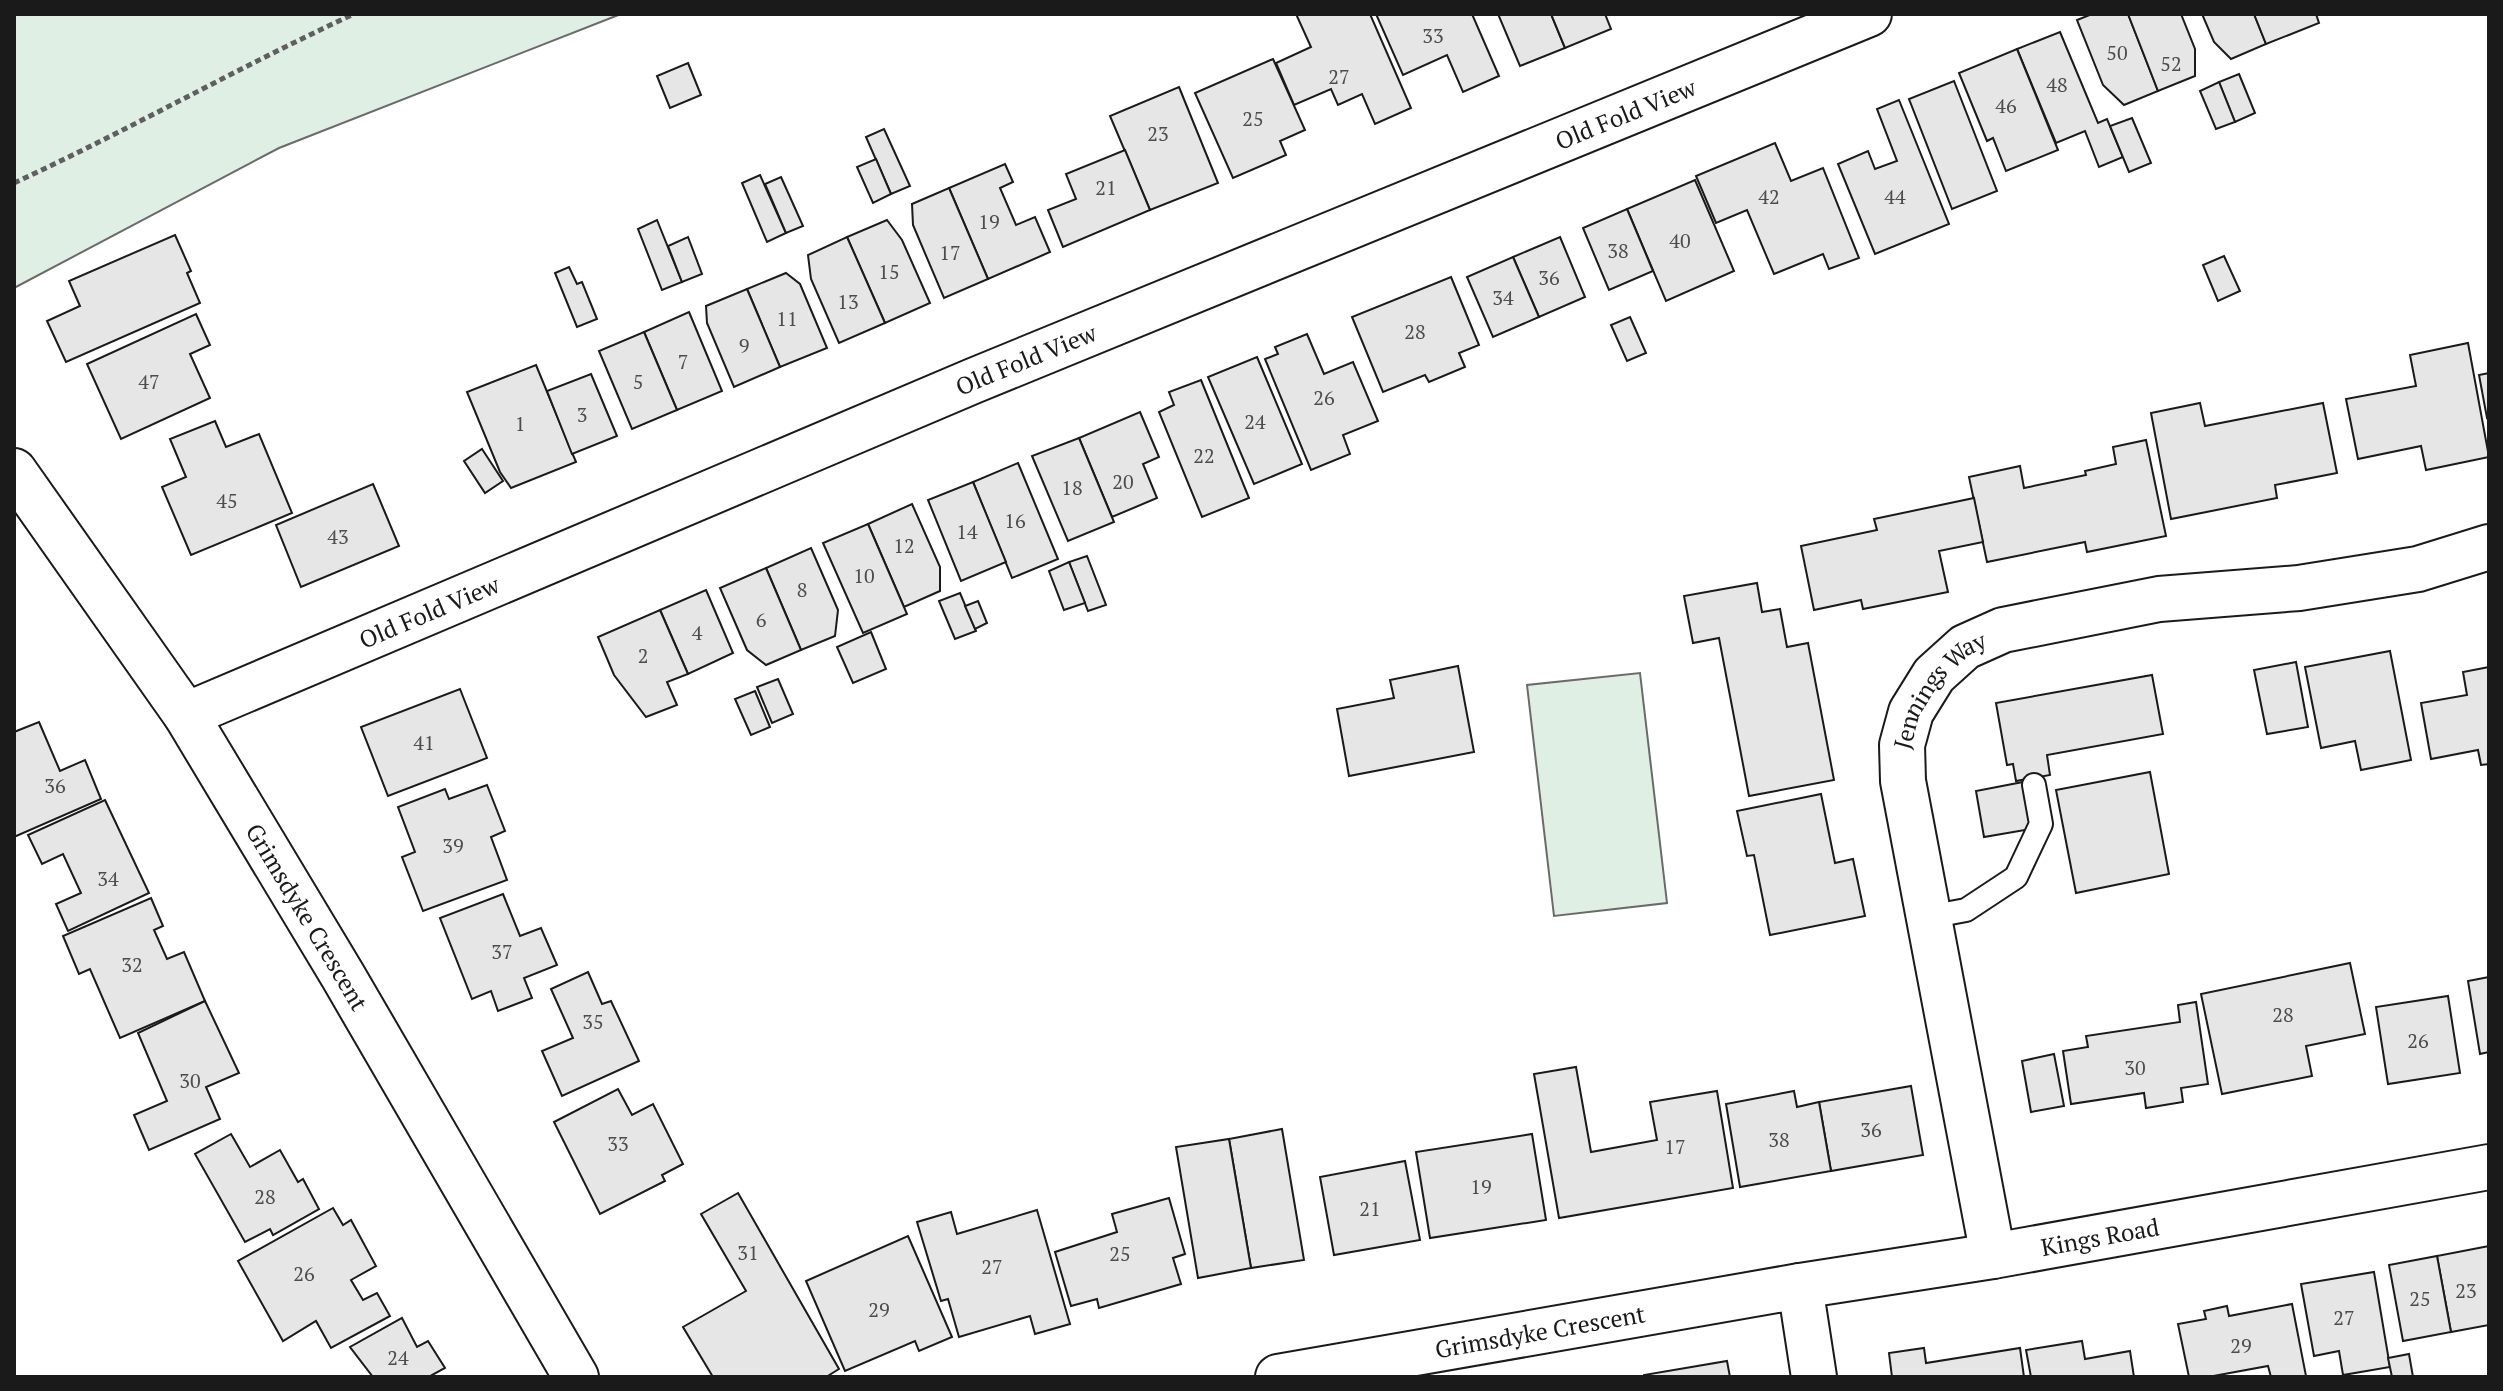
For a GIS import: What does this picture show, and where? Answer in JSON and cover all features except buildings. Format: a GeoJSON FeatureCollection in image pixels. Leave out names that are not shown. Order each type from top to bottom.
{"type":"FeatureCollection","features":[{"type":"Feature","properties":{"kind":"street","name":"Old Fold View"},"geometry":{"type":"LineString","coordinates":[[186,715],[988,375],[1869,14]]}},
{"type":"Feature","properties":{"kind":"street","name":"Grimsdyke Crescent"},"geometry":{"type":"LineString","coordinates":[[14,471],[186,715],[343,976],[576,1377]]}},
{"type":"Feature","properties":{"kind":"street","name":"Jennings Way"},"geometry":{"type":"LineString","coordinates":[[1993,1256],[1903,781],[1902,745],[1911,712],[1934,675],[1965,647],[2003,630],[2159,599],[2329,583],[2418,569],[2489,547]]}},
{"type":"Feature","properties":{"kind":"street","name":"Kings Road"},"geometry":{"type":"LineString","coordinates":[[1800,1286],[1993,1256],[2489,1167]]}},
{"type":"Feature","properties":{"kind":"street","name":"Grimsdyke Crescent"},"geometry":{"type":"LineString","coordinates":[[1278,1377],[1800,1286]]}},
{"type":"Feature","properties":{"kind":"street"},"geometry":{"type":"LineString","coordinates":[[1800,1286],[1814,1377]]}},
{"type":"Feature","properties":{"kind":"lane"},"geometry":{"type":"LineString","coordinates":[[1929,917],[1966,910],[2016,877],[2041,824],[2034,785]]}},
{"type":"Feature","properties":{"kind":"path"},"geometry":{"type":"LineString","coordinates":[[14,183],[100,144],[271,53],[354,14]]}},
{"type":"Feature","properties":{"kind":"green space"},"geometry":{"type":"Polygon","coordinates":[[[14,14],[621,14],[279,148],[14,288],[14,14]]]}},
{"type":"Feature","properties":{"kind":"green space"},"geometry":{"type":"Polygon","coordinates":[[[1640,673],[1667,903],[1554,916],[1527,685],[1640,673]]]}}]}
